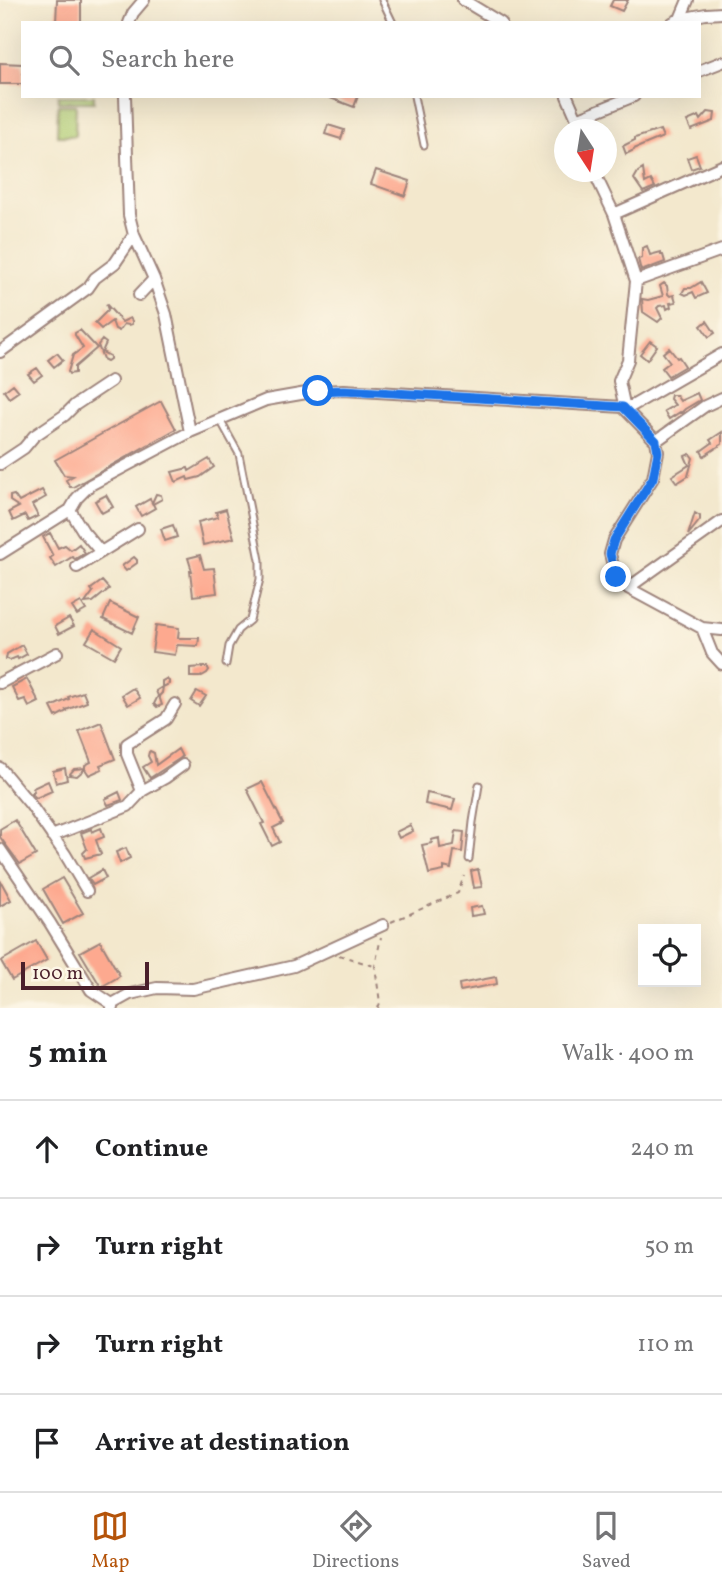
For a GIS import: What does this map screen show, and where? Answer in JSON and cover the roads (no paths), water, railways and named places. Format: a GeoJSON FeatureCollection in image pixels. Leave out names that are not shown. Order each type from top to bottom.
{"type":"FeatureCollection","features":[{"type":"Feature","properties":{"kind":"street"},"geometry":{"type":"LineString","coordinates":[[130,21],[144,0]]}},
{"type":"Feature","properties":{"kind":"street"},"geometry":{"type":"LineString","coordinates":[[463,0],[497,21]]}},
{"type":"Feature","properties":{"kind":"street"},"geometry":{"type":"LineString","coordinates":[[676,21],[688,0]]}},
{"type":"Feature","properties":{"kind":"street"},"geometry":{"type":"LineString","coordinates":[[676,21],[722,13]]}},
{"type":"Feature","properties":{"kind":"street"},"geometry":{"type":"LineString","coordinates":[[701,70],[722,62]]}},
{"type":"Feature","properties":{"kind":"street"},"geometry":{"type":"LineString","coordinates":[[125,98],[129,215],[134,235],[166,314],[190,432]]}},
{"type":"Feature","properties":{"kind":"street"},"geometry":{"type":"LineString","coordinates":[[568,98],[575,119]]}},
{"type":"Feature","properties":{"kind":"street"},"geometry":{"type":"LineString","coordinates":[[587,119],[630,98]]}},
{"type":"Feature","properties":{"kind":"street"},"geometry":{"type":"LineString","coordinates":[[614,214],[722,166]]}},
{"type":"Feature","properties":{"kind":"street"},"geometry":{"type":"LineString","coordinates":[[599,182],[614,214],[636,281],[628,360],[619,381],[623,407],[656,441],[658,452],[653,478],[614,540],[610,554],[616,577],[628,588],[702,628],[722,630]]}},
{"type":"Feature","properties":{"kind":"street"},"geometry":{"type":"LineString","coordinates":[[0,352],[88,288],[95,278],[115,263],[134,235]]}},
{"type":"Feature","properties":{"kind":"street"},"geometry":{"type":"LineString","coordinates":[[636,281],[722,250]]}},
{"type":"Feature","properties":{"kind":"street"},"geometry":{"type":"LineString","coordinates":[[139,295],[154,279]]}},
{"type":"Feature","properties":{"kind":"street"},"geometry":{"type":"LineString","coordinates":[[0,554],[69,510],[90,485],[190,432],[266,400],[292,394],[344,390],[623,407],[632,406],[722,354]]}},
{"type":"Feature","properties":{"kind":"street"},"geometry":{"type":"LineString","coordinates":[[0,464],[24,448],[34,436],[75,405],[111,381]]}},
{"type":"Feature","properties":{"kind":"street"},"geometry":{"type":"LineString","coordinates":[[656,441],[705,406],[722,398]]}},
{"type":"Feature","properties":{"kind":"street"},"geometry":{"type":"LineString","coordinates":[[69,510],[100,551]]}},
{"type":"Feature","properties":{"kind":"street"},"geometry":{"type":"LineString","coordinates":[[628,588],[722,521]]}},
{"type":"Feature","properties":{"kind":"street"},"geometry":{"type":"LineString","coordinates":[[77,567],[138,529]]}},
{"type":"Feature","properties":{"kind":"street"},"geometry":{"type":"LineString","coordinates":[[702,628],[712,653],[722,664]]}},
{"type":"Feature","properties":{"kind":"street"},"geometry":{"type":"LineString","coordinates":[[0,683],[57,653]]}},
{"type":"Feature","properties":{"kind":"street"},"geometry":{"type":"LineString","coordinates":[[142,791],[127,754],[127,744],[166,719],[175,704]]}},
{"type":"Feature","properties":{"kind":"street"},"geometry":{"type":"LineString","coordinates":[[52,836],[128,806],[142,791],[183,765]]}},
{"type":"Feature","properties":{"kind":"street"},"geometry":{"type":"LineString","coordinates":[[0,768],[30,804],[87,891]]}},
{"type":"Feature","properties":{"kind":"street"},"geometry":{"type":"LineString","coordinates":[[0,849],[91,990],[112,1006],[130,994],[157,988],[193,989],[294,966],[383,925]]}},
{"type":"Feature","properties":{"kind":"lane"},"geometry":{"type":"LineString","coordinates":[[382,0],[392,21]]}},
{"type":"Feature","properties":{"kind":"lane"},"geometry":{"type":"LineString","coordinates":[[414,98],[424,145]]}},
{"type":"Feature","properties":{"kind":"lane"},"geometry":{"type":"LineString","coordinates":[[219,418],[239,454],[260,560],[260,579],[250,620],[239,629],[229,646],[226,664]]}},
{"type":"Feature","properties":{"kind":"lane"},"geometry":{"type":"LineString","coordinates":[[469,859],[479,785]]}}]}
